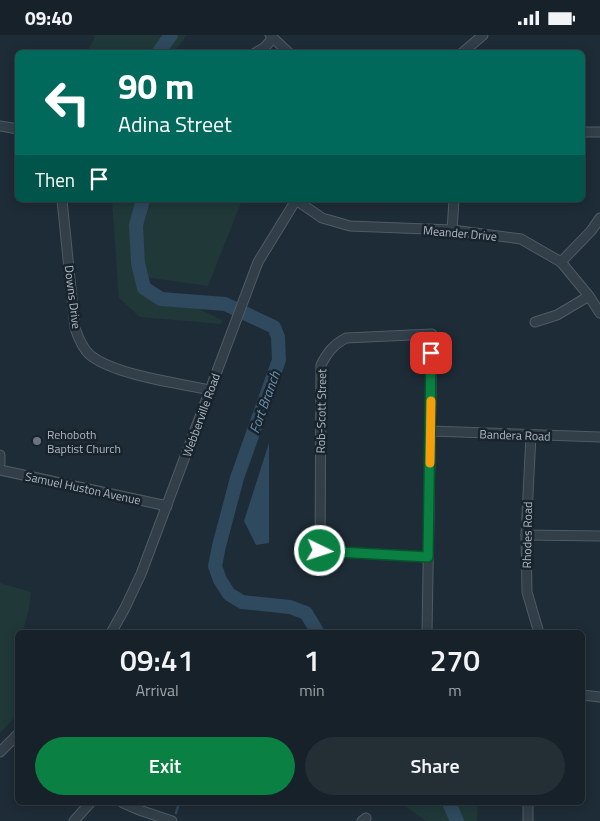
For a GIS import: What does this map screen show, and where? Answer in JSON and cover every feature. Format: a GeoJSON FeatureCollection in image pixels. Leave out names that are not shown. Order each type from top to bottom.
{"type":"FeatureCollection","features":[{"type":"Feature","properties":{"kind":"street"},"geometry":{"type":"LineString","coordinates":[[466,50],[483,35]]}},
{"type":"Feature","properties":{"kind":"street"},"geometry":{"type":"LineString","coordinates":[[260,50],[265,47],[271,36],[286,50]]}},
{"type":"Feature","properties":{"kind":"street"},"geometry":{"type":"LineString","coordinates":[[0,126],[15,128]]}},
{"type":"Feature","properties":{"kind":"street"},"geometry":{"type":"LineString","coordinates":[[585,132],[600,132]]}},
{"type":"Feature","properties":{"kind":"street","name":"Downs Drive"},"geometry":{"type":"LineString","coordinates":[[62,202],[75,328],[89,354],[116,369],[210,390]]}},
{"type":"Feature","properties":{"kind":"street","name":"Webberville Road"},"geometry":{"type":"LineString","coordinates":[[113,630],[133,592],[258,263],[295,202]]}},
{"type":"Feature","properties":{"kind":"street","name":"Meander Drive"},"geometry":{"type":"LineString","coordinates":[[299,202],[322,217],[350,226],[452,230],[521,239],[561,262],[589,296],[600,313]]}},
{"type":"Feature","properties":{"kind":"street"},"geometry":{"type":"LineString","coordinates":[[452,230],[454,202]]}},
{"type":"Feature","properties":{"kind":"street"},"geometry":{"type":"LineString","coordinates":[[561,262],[591,231],[600,218]]}},
{"type":"Feature","properties":{"kind":"street"},"geometry":{"type":"LineString","coordinates":[[535,322],[557,315],[589,296]]}},
{"type":"Feature","properties":{"kind":"street","name":"Rob-Scott Street"},"geometry":{"type":"LineString","coordinates":[[428,557],[320,551],[320,365],[327,353],[335,344],[346,338],[432,334],[430,431]]}},
{"type":"Feature","properties":{"kind":"street"},"geometry":{"type":"LineString","coordinates":[[428,630],[430,431]]}},
{"type":"Feature","properties":{"kind":"street","name":"Bandera Road"},"geometry":{"type":"LineString","coordinates":[[430,431],[600,437]]}},
{"type":"Feature","properties":{"kind":"street","name":"Rhodes Road"},"geometry":{"type":"LineString","coordinates":[[531,435],[526,535],[527,592],[538,630]]}},
{"type":"Feature","properties":{"kind":"street"},"geometry":{"type":"LineString","coordinates":[[0,455],[0,463]]}},
{"type":"Feature","properties":{"kind":"street","name":"Samuel Huston Avenue"},"geometry":{"type":"LineString","coordinates":[[0,470],[167,505]]}},
{"type":"Feature","properties":{"kind":"street"},"geometry":{"type":"LineString","coordinates":[[526,535],[600,536]]}},
{"type":"Feature","properties":{"kind":"street"},"geometry":{"type":"LineString","coordinates":[[119,619],[122,630]]}},
{"type":"Feature","properties":{"kind":"street"},"geometry":{"type":"LineString","coordinates":[[585,695],[600,697]]}},
{"type":"Feature","properties":{"kind":"street"},"geometry":{"type":"LineString","coordinates":[[0,752],[15,737]]}},
{"type":"Feature","properties":{"kind":"street"},"geometry":{"type":"LineString","coordinates":[[74,821],[88,805]]}},
{"type":"Feature","properties":{"kind":"street"},"geometry":{"type":"LineString","coordinates":[[128,805],[172,821]]}},
{"type":"Feature","properties":{"kind":"street"},"geometry":{"type":"LineString","coordinates":[[528,805],[528,821]]}},
{"type":"Feature","properties":{"kind":"green space"},"geometry":{"type":"Polygon","coordinates":[[[94,35],[187,35],[176,50],[88,50],[95,37],[94,35]]]}},
{"type":"Feature","properties":{"kind":"green space"},"geometry":{"type":"Polygon","coordinates":[[[112,202],[241,202],[208,286],[136,274],[141,290],[158,301],[199,309],[222,320],[221,324],[140,317],[119,298],[112,202]]]}},
{"type":"Feature","properties":{"kind":"green space"},"geometry":{"type":"Polygon","coordinates":[[[0,583],[31,592],[29,609],[23,630],[15,630],[15,717],[0,733],[0,583]]]}},
{"type":"Feature","properties":{"kind":"green space"},"geometry":{"type":"Polygon","coordinates":[[[404,805],[478,805],[477,821],[426,821],[404,805]]]}},
{"type":"Feature","properties":{"kind":"water"},"geometry":{"type":"Polygon","coordinates":[[[269,443],[269,543],[256,545],[244,521],[269,443]]]}},
{"type":"Feature","properties":{"kind":"waterway","name":"Fort Branch"},"geometry":{"type":"LineString","coordinates":[[160,50],[171,35]]}},
{"type":"Feature","properties":{"kind":"waterway","name":"Fort Branch"},"geometry":{"type":"LineString","coordinates":[[142,202],[136,225],[138,263],[144,288],[161,299],[225,304],[274,327],[278,337],[279,360],[237,478],[215,566],[220,580],[229,594],[242,602],[290,607],[306,613],[316,630]]}},
{"type":"Feature","properties":{"kind":"waterway"},"geometry":{"type":"LineString","coordinates":[[176,813],[178,805]]}},
{"type":"Feature","properties":{"kind":"waterway","name":"Fort Branch"},"geometry":{"type":"LineString","coordinates":[[450,805],[457,821]]}},
{"type":"Feature","properties":{"kind":"slow traffic"},"geometry":{"type":"LineString","coordinates":[[430,463],[431,401]]}},
{"type":"Feature","properties":{"kind":"place","name":"Rehoboth Baptist Church"},"geometry":{"type":"Point","coordinates":[37,441]}},
{"type":"Feature","properties":{"kind":"route"},"geometry":{"type":"LineString","coordinates":[[320,551],[428,557],[431,353]]}}]}
